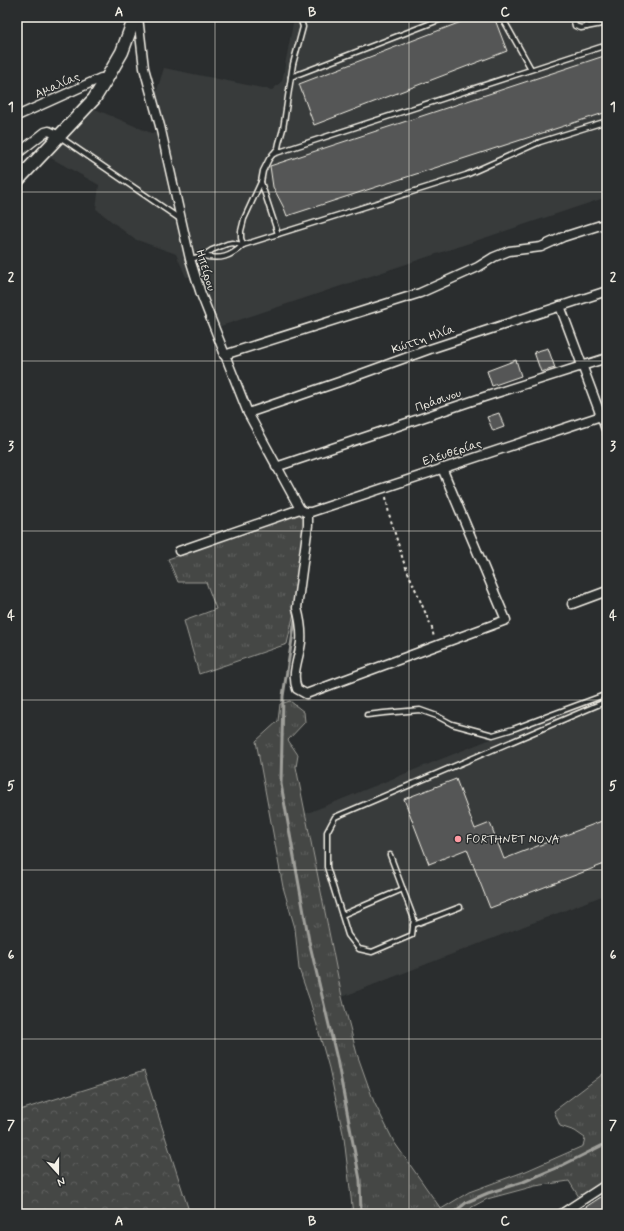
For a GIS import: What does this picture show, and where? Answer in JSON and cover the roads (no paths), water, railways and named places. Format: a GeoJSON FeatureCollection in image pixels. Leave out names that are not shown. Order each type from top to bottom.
{"type":"FeatureCollection","features":[{"type":"Feature","properties":{"kind":"street"},"geometry":{"type":"LineString","coordinates":[[17,181],[94,99],[122,52],[136,17]]}},
{"type":"Feature","properties":{"kind":"street","name":"Ηπείρου"},"geometry":{"type":"LineString","coordinates":[[136,17],[144,68],[160,126],[190,259],[201,294],[248,413],[276,467],[304,511]]}},
{"type":"Feature","properties":{"kind":"street","name":"Αμαλίας"},"geometry":{"type":"LineString","coordinates":[[17,116],[100,78],[107,78]]}},
{"type":"Feature","properties":{"kind":"street"},"geometry":{"type":"LineString","coordinates":[[17,154],[45,132],[49,131],[59,136]]}},
{"type":"Feature","properties":{"kind":"street"},"geometry":{"type":"LineString","coordinates":[[224,355],[420,293],[478,267],[494,257],[504,253],[541,247],[563,237],[607,223]]}},
{"type":"Feature","properties":{"kind":"street","name":"Κώττη Ηλία"},"geometry":{"type":"LineString","coordinates":[[248,413],[430,349],[607,290]]}},
{"type":"Feature","properties":{"kind":"street"},"geometry":{"type":"LineString","coordinates":[[560,306],[604,415],[607,432]]}},
{"type":"Feature","properties":{"kind":"street","name":"Πράσινου"},"geometry":{"type":"LineString","coordinates":[[276,467],[484,397],[607,358]]}},
{"type":"Feature","properties":{"kind":"street","name":"Ελευθερίας"},"geometry":{"type":"LineString","coordinates":[[179,551],[304,511],[384,488],[604,415]]}},
{"type":"Feature","properties":{"kind":"street"},"geometry":{"type":"LineString","coordinates":[[304,511],[308,525],[297,608],[300,621],[301,642],[294,682],[297,689],[306,694],[506,620],[442,468]]}},
{"type":"Feature","properties":{"kind":"street"},"geometry":{"type":"LineString","coordinates":[[572,604],[607,591]]}},
{"type":"Feature","properties":{"kind":"street"},"geometry":{"type":"LineString","coordinates":[[561,1214],[607,1184]]}},
{"type":"Feature","properties":{"kind":"lane"},"geometry":{"type":"LineString","coordinates":[[243,245],[241,231],[244,219],[261,182],[263,171],[269,159],[278,148],[283,129],[293,64],[303,27],[300,17]]}},
{"type":"Feature","properties":{"kind":"lane"},"geometry":{"type":"LineString","coordinates":[[291,77],[447,17]]}},
{"type":"Feature","properties":{"kind":"lane"},"geometry":{"type":"LineString","coordinates":[[502,17],[531,69]]}},
{"type":"Feature","properties":{"kind":"lane"},"geometry":{"type":"LineString","coordinates":[[573,17],[575,26],[581,28],[607,23],[605,17]]}},
{"type":"Feature","properties":{"kind":"lane"},"geometry":{"type":"LineString","coordinates":[[586,17],[587,27]]}},
{"type":"Feature","properties":{"kind":"lane"},"geometry":{"type":"LineString","coordinates":[[273,154],[607,45]]}},
{"type":"Feature","properties":{"kind":"lane"},"geometry":{"type":"LineString","coordinates":[[203,256],[214,258],[235,253],[243,245],[466,175],[540,142],[607,120]]}},
{"type":"Feature","properties":{"kind":"lane"},"geometry":{"type":"LineString","coordinates":[[59,136],[180,219]]}},
{"type":"Feature","properties":{"kind":"lane"},"geometry":{"type":"LineString","coordinates":[[261,182],[278,234]]}},
{"type":"Feature","properties":{"kind":"lane"},"geometry":{"type":"LineString","coordinates":[[190,259],[203,256],[220,246],[227,244],[232,243],[243,245]]}},
{"type":"Feature","properties":{"kind":"lane"},"geometry":{"type":"LineString","coordinates":[[367,715],[420,710],[437,716],[452,724],[493,735],[513,730],[607,694]]}},
{"type":"Feature","properties":{"kind":"lane"},"geometry":{"type":"LineString","coordinates":[[390,856],[414,919],[412,934],[372,952],[359,949],[348,935],[327,867],[327,832],[335,817],[607,701]]}},
{"type":"Feature","properties":{"kind":"lane"},"geometry":{"type":"LineString","coordinates":[[342,914],[403,889]]}},
{"type":"Feature","properties":{"kind":"lane"},"geometry":{"type":"LineString","coordinates":[[413,925],[460,907]]}},
{"type":"Feature","properties":{"kind":"waterway"},"geometry":{"type":"LineString","coordinates":[[296,614],[283,696],[281,784],[309,941],[337,1059],[360,1180],[361,1214]]}},
{"type":"Feature","properties":{"kind":"waterway"},"geometry":{"type":"LineString","coordinates":[[452,1214],[467,1202],[488,1193],[523,1182],[561,1166],[607,1143]]}},
{"type":"Feature","properties":{"kind":"place","name":"FORTHNET NOVA"},"geometry":{"type":"Point","coordinates":[458,839]}}]}
